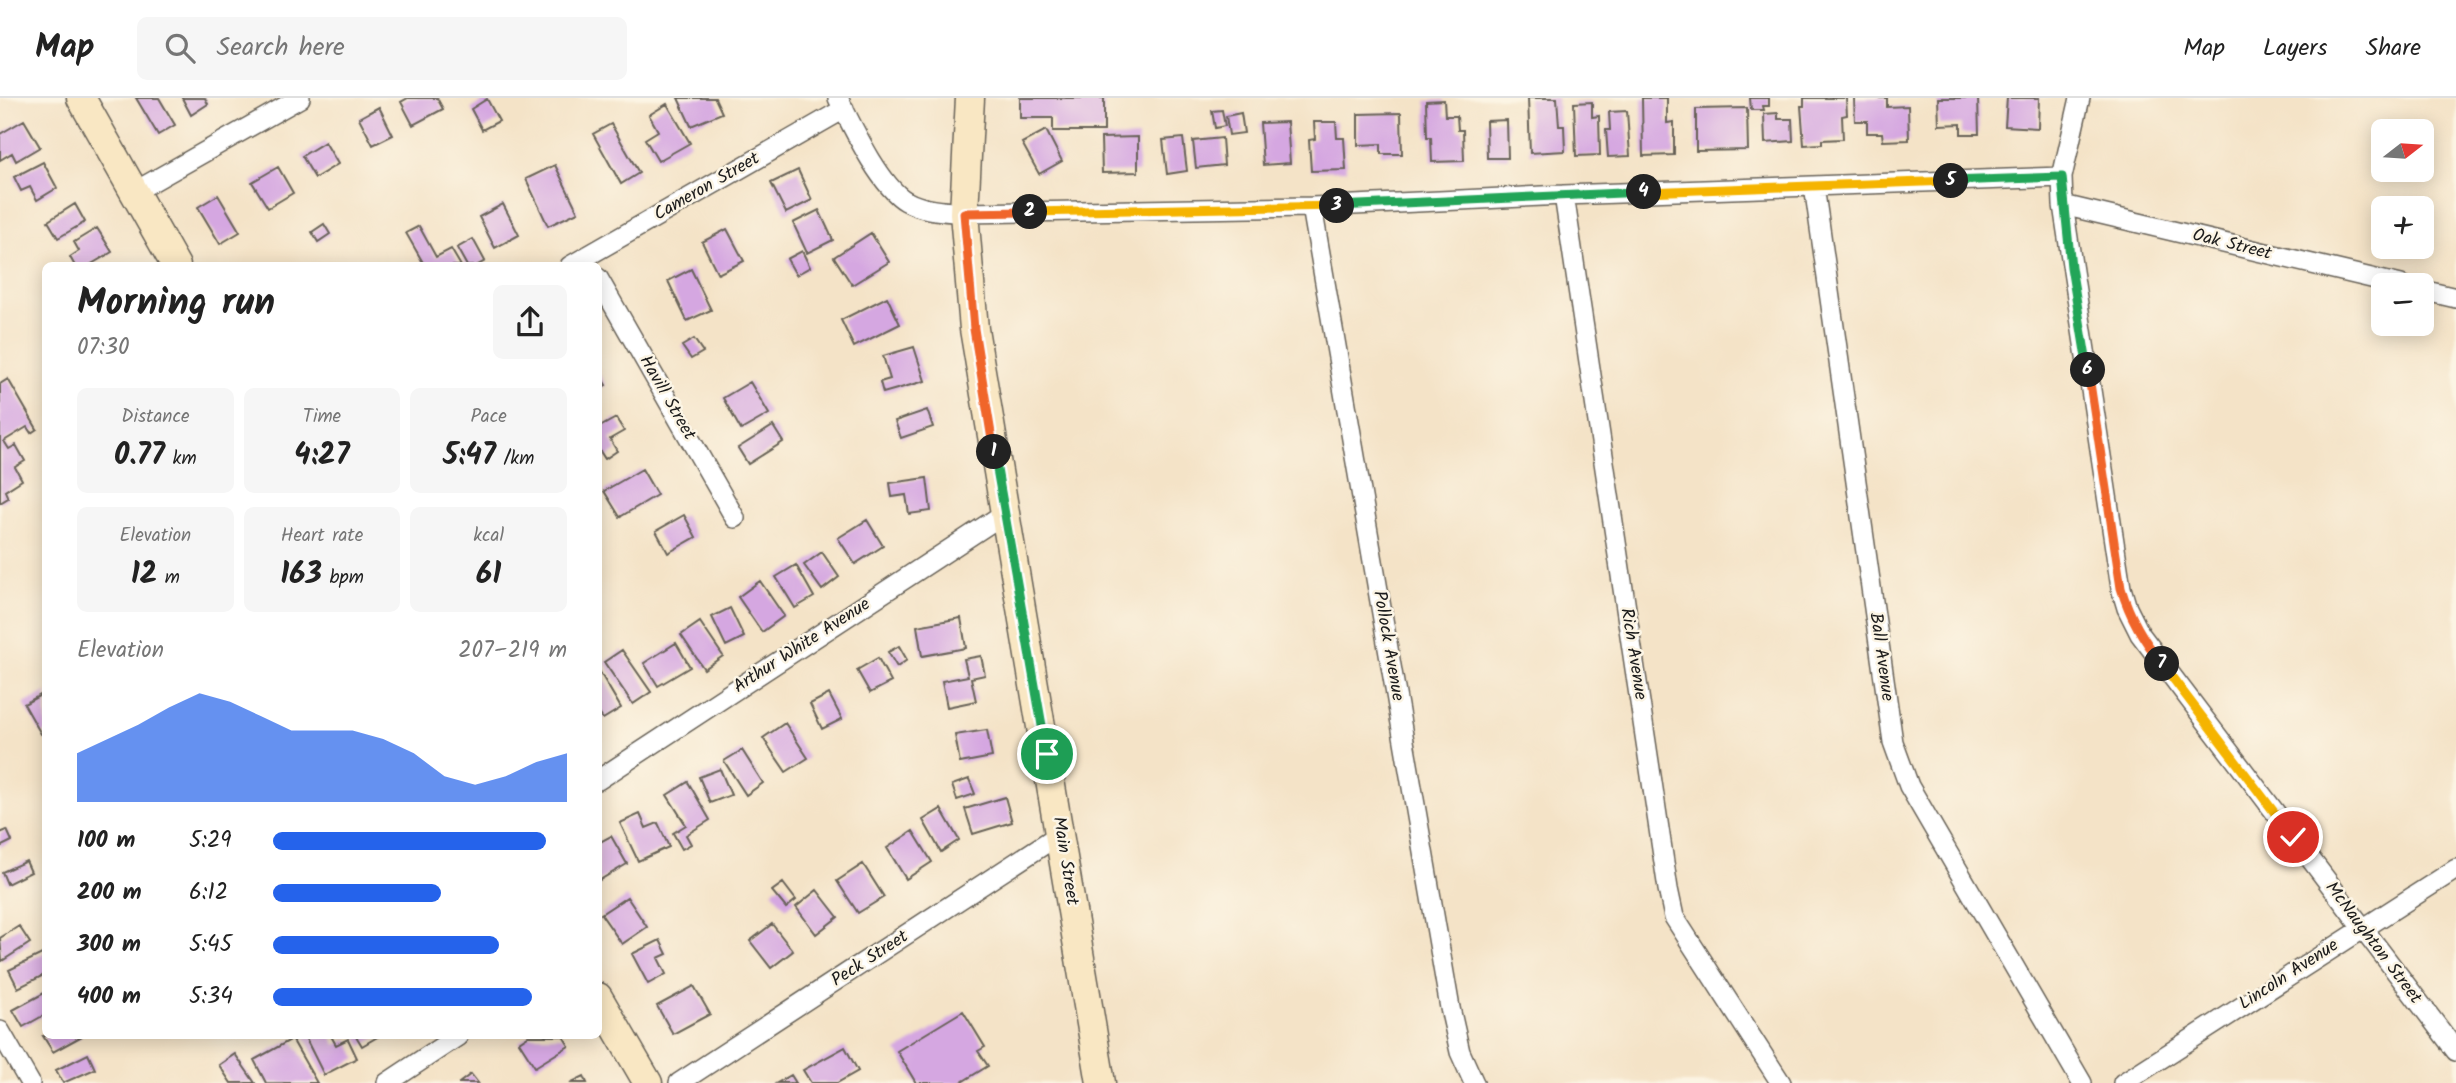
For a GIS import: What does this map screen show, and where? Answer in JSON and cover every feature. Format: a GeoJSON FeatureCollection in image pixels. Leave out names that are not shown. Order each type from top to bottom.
{"type":"FeatureCollection","features":[{"type":"Feature","properties":{"kind":"main road"},"geometry":{"type":"LineString","coordinates":[[81,98],[174,262]]}},
{"type":"Feature","properties":{"kind":"main road","name":"Main Street"},"geometry":{"type":"LineString","coordinates":[[970,98],[964,213],[977,352],[1101,1083]]}},
{"type":"Feature","properties":{"kind":"main road"},"geometry":{"type":"LineString","coordinates":[[602,1005],[648,1083]]}},
{"type":"Feature","properties":{"kind":"street"},"geometry":{"type":"LineString","coordinates":[[134,192],[300,98]]}},
{"type":"Feature","properties":{"kind":"street","name":"McNaughton Street"},"geometry":{"type":"LineString","coordinates":[[2080,98],[2062,177],[2063,205],[2121,588],[2127,608],[2140,634],[2456,1051]]}},
{"type":"Feature","properties":{"kind":"street"},"geometry":{"type":"LineString","coordinates":[[841,103],[894,192],[906,201],[930,210],[964,213],[1312,207],[2062,177]]}},
{"type":"Feature","properties":{"kind":"street","name":"Cameron Street"},"geometry":{"type":"LineString","coordinates":[[590,261],[841,103]]}},
{"type":"Feature","properties":{"kind":"street","name":"Ball Avenue"},"geometry":{"type":"LineString","coordinates":[[1814,186],[1893,742],[1909,786],[2082,1083]]}},
{"type":"Feature","properties":{"kind":"street","name":"Rich Avenue"},"geometry":{"type":"LineString","coordinates":[[1564,195],[1674,917],[1781,1083]]}},
{"type":"Feature","properties":{"kind":"street","name":"Oak Street"},"geometry":{"type":"LineString","coordinates":[[2063,205],[2371,278]]}},
{"type":"Feature","properties":{"kind":"street","name":"Pollock Avenue"},"geometry":{"type":"LineString","coordinates":[[1312,207],[1450,1008],[1461,1052],[1474,1083]]}},
{"type":"Feature","properties":{"kind":"street","name":"Havill Street"},"geometry":{"type":"LineString","coordinates":[[602,285],[735,518]]}},
{"type":"Feature","properties":{"kind":"street"},"geometry":{"type":"LineString","coordinates":[[2434,293],[2456,298]]}},
{"type":"Feature","properties":{"kind":"street","name":"Arthur White Avenue"},"geometry":{"type":"LineString","coordinates":[[602,777],[1005,513]]}},
{"type":"Feature","properties":{"kind":"street","name":"Peck Street"},"geometry":{"type":"LineString","coordinates":[[679,1083],[1060,835]]}},
{"type":"Feature","properties":{"kind":"street","name":"Lincoln Avenue"},"geometry":{"type":"LineString","coordinates":[[2123,1083],[2456,869]]}},
{"type":"Feature","properties":{"kind":"street"},"geometry":{"type":"LineString","coordinates":[[0,1031],[30,1083]]}},
{"type":"Feature","properties":{"kind":"street"},"geometry":{"type":"LineString","coordinates":[[387,1083],[453,1039]]}},
{"type":"Feature","properties":{"kind":"building"},"geometry":{"type":"Polygon","coordinates":[[[136,98],[159,98],[175,125],[158,135],[136,98]]]}},
{"type":"Feature","properties":{"kind":"building"},"geometry":{"type":"Polygon","coordinates":[[[182,98],[205,98],[208,104],[191,115],[182,98]]]}},
{"type":"Feature","properties":{"kind":"building"},"geometry":{"type":"Polygon","coordinates":[[[408,98],[437,98],[443,109],[413,125],[401,102],[408,98]]]}},
{"type":"Feature","properties":{"kind":"building"},"geometry":{"type":"Polygon","coordinates":[[[678,98],[715,98],[722,113],[691,126],[678,98]]]}},
{"type":"Feature","properties":{"kind":"building"},"geometry":{"type":"Polygon","coordinates":[[[1020,98],[1104,98],[1104,131],[1053,131],[1053,118],[1020,118],[1020,98]]]}},
{"type":"Feature","properties":{"kind":"building"},"geometry":{"type":"Polygon","coordinates":[[[1528,98],[1557,98],[1559,126],[1564,126],[1565,151],[1530,153],[1528,98]]]}},
{"type":"Feature","properties":{"kind":"building"},"geometry":{"type":"Polygon","coordinates":[[[1642,98],[1667,98],[1667,123],[1674,122],[1674,155],[1643,156],[1642,98]]]}},
{"type":"Feature","properties":{"kind":"building"},"geometry":{"type":"Polygon","coordinates":[[[1750,98],[1769,98],[1769,106],[1763,106],[1764,110],[1751,110],[1750,98]]]}},
{"type":"Feature","properties":{"kind":"building"},"geometry":{"type":"Polygon","coordinates":[[[1804,98],[1846,98],[1847,115],[1842,116],[1843,139],[1822,140],[1822,144],[1804,145],[1801,106],[1804,106],[1804,98]]]}},
{"type":"Feature","properties":{"kind":"building"},"geometry":{"type":"Polygon","coordinates":[[[1854,98],[1887,98],[1887,107],[1908,106],[1909,140],[1883,141],[1882,133],[1867,133],[1867,121],[1855,121],[1854,98]]]}},
{"type":"Feature","properties":{"kind":"building"},"geometry":{"type":"Polygon","coordinates":[[[1938,98],[1978,98],[1979,134],[1961,134],[1961,124],[1939,125],[1938,98]]]}},
{"type":"Feature","properties":{"kind":"building"},"geometry":{"type":"Polygon","coordinates":[[[2007,98],[2039,98],[2038,128],[2005,126],[2007,98]]]}},
{"type":"Feature","properties":{"kind":"building"},"geometry":{"type":"Polygon","coordinates":[[[487,99],[499,121],[482,130],[471,109],[487,99]]]}},
{"type":"Feature","properties":{"kind":"building"},"geometry":{"type":"Polygon","coordinates":[[[1444,100],[1445,116],[1457,116],[1458,130],[1463,130],[1464,161],[1432,162],[1431,137],[1427,137],[1426,101],[1444,100]]]}},
{"type":"Feature","properties":{"kind":"building"},"geometry":{"type":"Polygon","coordinates":[[[1592,102],[1592,117],[1599,116],[1600,155],[1576,156],[1574,103],[1592,102]]]}},
{"type":"Feature","properties":{"kind":"building"},"geometry":{"type":"Polygon","coordinates":[[[667,104],[690,143],[658,161],[645,139],[658,131],[649,115],[667,104]]]}},
{"type":"Feature","properties":{"kind":"building"},"geometry":{"type":"Polygon","coordinates":[[[379,107],[393,135],[373,145],[359,118],[379,107]]]}},
{"type":"Feature","properties":{"kind":"building"},"geometry":{"type":"Polygon","coordinates":[[[1747,108],[1748,150],[1696,151],[1696,109],[1747,108]]]}},
{"type":"Feature","properties":{"kind":"building"},"geometry":{"type":"Polygon","coordinates":[[[1222,110],[1225,126],[1215,128],[1212,111],[1222,110]]]}},
{"type":"Feature","properties":{"kind":"building"},"geometry":{"type":"Polygon","coordinates":[[[1627,111],[1630,156],[1608,157],[1606,130],[1610,130],[1609,112],[1627,111]]]}},
{"type":"Feature","properties":{"kind":"building"},"geometry":{"type":"Polygon","coordinates":[[[1241,113],[1244,133],[1229,135],[1226,116],[1241,113]]]}},
{"type":"Feature","properties":{"kind":"building"},"geometry":{"type":"Polygon","coordinates":[[[1401,113],[1402,154],[1381,154],[1381,144],[1358,145],[1358,114],[1401,113]]]}},
{"type":"Feature","properties":{"kind":"building"},"geometry":{"type":"Polygon","coordinates":[[[1778,113],[1778,119],[1792,119],[1793,141],[1765,143],[1764,114],[1778,113]]]}},
{"type":"Feature","properties":{"kind":"building"},"geometry":{"type":"Polygon","coordinates":[[[24,120],[40,147],[16,161],[12,153],[0,160],[0,134],[24,120]]]}},
{"type":"Feature","properties":{"kind":"building"},"geometry":{"type":"Polygon","coordinates":[[[1507,120],[1508,158],[1487,158],[1486,121],[1507,120]]]}},
{"type":"Feature","properties":{"kind":"building"},"geometry":{"type":"Polygon","coordinates":[[[1287,122],[1290,163],[1263,165],[1260,123],[1287,122]]]}},
{"type":"Feature","properties":{"kind":"building"},"geometry":{"type":"Polygon","coordinates":[[[1314,122],[1336,122],[1337,138],[1344,138],[1346,170],[1311,171],[1309,140],[1315,139],[1314,122]]]}},
{"type":"Feature","properties":{"kind":"building"},"geometry":{"type":"Polygon","coordinates":[[[611,124],[639,173],[621,184],[593,134],[611,124]]]}},
{"type":"Feature","properties":{"kind":"building"},"geometry":{"type":"Polygon","coordinates":[[[1046,130],[1062,161],[1039,174],[1022,143],[1046,130]]]}},
{"type":"Feature","properties":{"kind":"building"},"geometry":{"type":"Polygon","coordinates":[[[1138,137],[1138,172],[1102,173],[1101,138],[1138,137]]]}},
{"type":"Feature","properties":{"kind":"building"},"geometry":{"type":"Polygon","coordinates":[[[1183,138],[1187,171],[1167,174],[1163,140],[1183,138]]]}},
{"type":"Feature","properties":{"kind":"building"},"geometry":{"type":"Polygon","coordinates":[[[1222,138],[1224,165],[1196,168],[1193,141],[1222,138]]]}},
{"type":"Feature","properties":{"kind":"building"},"geometry":{"type":"Polygon","coordinates":[[[325,142],[338,164],[315,178],[302,156],[325,142]]]}},
{"type":"Feature","properties":{"kind":"building"},"geometry":{"type":"Polygon","coordinates":[[[43,162],[57,188],[37,200],[30,187],[21,191],[14,177],[43,162]]]}},
{"type":"Feature","properties":{"kind":"building"},"geometry":{"type":"Polygon","coordinates":[[[555,165],[578,212],[548,226],[526,179],[555,165]]]}},
{"type":"Feature","properties":{"kind":"building"},"geometry":{"type":"Polygon","coordinates":[[[278,167],[293,193],[268,208],[252,182],[278,167]]]}},
{"type":"Feature","properties":{"kind":"building"},"geometry":{"type":"Polygon","coordinates":[[[798,170],[812,200],[786,213],[771,183],[798,170]]]}},
{"type":"Feature","properties":{"kind":"building"},"geometry":{"type":"Polygon","coordinates":[[[218,195],[240,232],[220,244],[198,207],[218,195]]]}},
{"type":"Feature","properties":{"kind":"building"},"geometry":{"type":"Polygon","coordinates":[[[75,204],[85,222],[58,238],[48,221],[75,204]]]}},
{"type":"Feature","properties":{"kind":"building"},"geometry":{"type":"Polygon","coordinates":[[[503,204],[519,235],[495,248],[479,217],[503,204]]]}},
{"type":"Feature","properties":{"kind":"building"},"geometry":{"type":"Polygon","coordinates":[[[819,210],[833,240],[807,253],[793,223],[819,210]]]}},
{"type":"Feature","properties":{"kind":"building"},"geometry":{"type":"Polygon","coordinates":[[[324,224],[330,234],[318,242],[312,232],[324,224]]]}},
{"type":"Feature","properties":{"kind":"building"},"geometry":{"type":"Polygon","coordinates":[[[419,226],[436,257],[451,249],[459,262],[423,262],[406,233],[419,226]]]}},
{"type":"Feature","properties":{"kind":"building"},"geometry":{"type":"Polygon","coordinates":[[[97,228],[112,252],[95,262],[73,262],[70,257],[79,251],[74,242],[97,228]]]}},
{"type":"Feature","properties":{"kind":"building"},"geometry":{"type":"Polygon","coordinates":[[[727,229],[744,261],[718,274],[702,242],[727,229]]]}},
{"type":"Feature","properties":{"kind":"building"},"geometry":{"type":"Polygon","coordinates":[[[871,233],[889,262],[852,285],[834,257],[871,233]]]}},
{"type":"Feature","properties":{"kind":"building"},"geometry":{"type":"Polygon","coordinates":[[[473,239],[485,261],[465,262],[457,248],[473,239]]]}},
{"type":"Feature","properties":{"kind":"building"},"geometry":{"type":"Polygon","coordinates":[[[802,251],[810,267],[796,275],[787,259],[802,251]]]}},
{"type":"Feature","properties":{"kind":"building"},"geometry":{"type":"Polygon","coordinates":[[[691,269],[711,310],[687,321],[668,281],[691,269]]]}},
{"type":"Feature","properties":{"kind":"building"},"geometry":{"type":"Polygon","coordinates":[[[887,297],[900,324],[854,347],[841,320],[887,297]]]}},
{"type":"Feature","properties":{"kind":"building"},"geometry":{"type":"Polygon","coordinates":[[[694,339],[703,352],[691,359],[682,346],[694,339]]]}},
{"type":"Feature","properties":{"kind":"building"},"geometry":{"type":"Polygon","coordinates":[[[914,347],[925,381],[883,393],[880,382],[890,379],[883,356],[914,347]]]}},
{"type":"Feature","properties":{"kind":"building"},"geometry":{"type":"Polygon","coordinates":[[[8,379],[37,429],[31,433],[27,427],[4,441],[9,449],[16,445],[25,461],[15,467],[22,480],[5,491],[8,498],[0,503],[0,384],[8,379]]]}},
{"type":"Feature","properties":{"kind":"building"},"geometry":{"type":"Polygon","coordinates":[[[750,382],[769,414],[741,430],[723,398],[750,382]]]}},
{"type":"Feature","properties":{"kind":"building"},"geometry":{"type":"Polygon","coordinates":[[[927,410],[933,427],[901,438],[895,421],[927,410]]]}},
{"type":"Feature","properties":{"kind":"building"},"geometry":{"type":"Polygon","coordinates":[[[616,418],[624,431],[610,439],[617,451],[605,459],[602,454],[602,426],[616,418]]]}},
{"type":"Feature","properties":{"kind":"building"},"geometry":{"type":"Polygon","coordinates":[[[773,426],[783,442],[748,464],[738,448],[773,426]]]}},
{"type":"Feature","properties":{"kind":"building"},"geometry":{"type":"Polygon","coordinates":[[[642,469],[657,495],[620,517],[604,491],[642,469]]]}},
{"type":"Feature","properties":{"kind":"building"},"geometry":{"type":"Polygon","coordinates":[[[927,478],[931,511],[909,514],[906,495],[892,497],[890,483],[927,478]]]}},
{"type":"Feature","properties":{"kind":"building"},"geometry":{"type":"Polygon","coordinates":[[[684,515],[696,537],[668,553],[656,531],[684,515]]]}},
{"type":"Feature","properties":{"kind":"building"},"geometry":{"type":"Polygon","coordinates":[[[867,520],[883,546],[855,564],[838,538],[867,520]]]}},
{"type":"Feature","properties":{"kind":"building"},"geometry":{"type":"Polygon","coordinates":[[[822,552],[839,577],[822,590],[804,565],[822,552]]]}},
{"type":"Feature","properties":{"kind":"building"},"geometry":{"type":"Polygon","coordinates":[[[796,565],[814,597],[795,608],[776,577],[796,565]]]}},
{"type":"Feature","properties":{"kind":"building"},"geometry":{"type":"Polygon","coordinates":[[[760,581],[784,616],[762,632],[738,597],[760,581]]]}},
{"type":"Feature","properties":{"kind":"building"},"geometry":{"type":"Polygon","coordinates":[[[730,608],[744,637],[726,646],[712,617],[730,608]]]}},
{"type":"Feature","properties":{"kind":"building"},"geometry":{"type":"Polygon","coordinates":[[[961,618],[966,648],[922,656],[917,626],[961,618]]]}},
{"type":"Feature","properties":{"kind":"building"},"geometry":{"type":"Polygon","coordinates":[[[700,622],[723,656],[704,669],[681,635],[700,622]]]}},
{"type":"Feature","properties":{"kind":"building"},"geometry":{"type":"Polygon","coordinates":[[[676,643],[690,667],[658,686],[644,663],[676,643]]]}},
{"type":"Feature","properties":{"kind":"building"},"geometry":{"type":"Polygon","coordinates":[[[899,646],[907,660],[897,667],[888,652],[899,646]]]}},
{"type":"Feature","properties":{"kind":"building"},"geometry":{"type":"Polygon","coordinates":[[[622,650],[651,692],[633,704],[604,662],[622,650]]]}},
{"type":"Feature","properties":{"kind":"building"},"geometry":{"type":"Polygon","coordinates":[[[981,656],[985,675],[971,678],[976,701],[947,707],[942,681],[968,676],[964,659],[981,656]]]}},
{"type":"Feature","properties":{"kind":"building"},"geometry":{"type":"Polygon","coordinates":[[[878,658],[891,682],[870,693],[857,670],[878,658]]]}},
{"type":"Feature","properties":{"kind":"building"},"geometry":{"type":"Polygon","coordinates":[[[602,676],[621,708],[602,718],[602,676]]]}},
{"type":"Feature","properties":{"kind":"building"},"geometry":{"type":"Polygon","coordinates":[[[42,694],[42,734],[41,734],[24,704],[42,694]]]}},
{"type":"Feature","properties":{"kind":"building"},"geometry":{"type":"Polygon","coordinates":[[[829,694],[842,719],[822,729],[810,704],[829,694]]]}},
{"type":"Feature","properties":{"kind":"building"},"geometry":{"type":"Polygon","coordinates":[[[785,723],[808,758],[786,772],[763,738],[785,723]]]}},
{"type":"Feature","properties":{"kind":"building"},"geometry":{"type":"Polygon","coordinates":[[[987,730],[992,757],[960,763],[955,735],[987,730]]]}},
{"type":"Feature","properties":{"kind":"building"},"geometry":{"type":"Polygon","coordinates":[[[742,750],[763,783],[746,795],[724,761],[742,750]]]}},
{"type":"Feature","properties":{"kind":"building"},"geometry":{"type":"Polygon","coordinates":[[[720,769],[731,795],[710,803],[699,777],[720,769]]]}},
{"type":"Feature","properties":{"kind":"building"},"geometry":{"type":"Polygon","coordinates":[[[969,779],[975,794],[957,800],[952,785],[969,779]]]}},
{"type":"Feature","properties":{"kind":"building"},"geometry":{"type":"Polygon","coordinates":[[[688,782],[710,820],[686,835],[691,844],[682,849],[673,833],[686,825],[667,795],[688,782]]]}},
{"type":"Feature","properties":{"kind":"building"},"geometry":{"type":"Polygon","coordinates":[[[1005,797],[1012,822],[973,834],[965,809],[1005,797]]]}},
{"type":"Feature","properties":{"kind":"building"},"geometry":{"type":"Polygon","coordinates":[[[941,809],[959,840],[941,852],[923,820],[941,809]]]}},
{"type":"Feature","properties":{"kind":"building"},"geometry":{"type":"Polygon","coordinates":[[[640,814],[646,828],[658,823],[669,847],[638,861],[620,823],[640,814]]]}},
{"type":"Feature","properties":{"kind":"building"},"geometry":{"type":"Polygon","coordinates":[[[7,830],[12,841],[0,847],[0,833],[7,830]]]}},
{"type":"Feature","properties":{"kind":"building"},"geometry":{"type":"Polygon","coordinates":[[[913,831],[932,862],[906,879],[887,848],[913,831]]]}},
{"type":"Feature","properties":{"kind":"building"},"geometry":{"type":"Polygon","coordinates":[[[611,836],[627,864],[602,879],[602,841],[611,836]]]}},
{"type":"Feature","properties":{"kind":"building"},"geometry":{"type":"Polygon","coordinates":[[[26,861],[31,872],[7,884],[2,872],[26,861]]]}},
{"type":"Feature","properties":{"kind":"building"},"geometry":{"type":"Polygon","coordinates":[[[863,864],[884,897],[858,913],[837,881],[863,864]]]}},
{"type":"Feature","properties":{"kind":"building"},"geometry":{"type":"Polygon","coordinates":[[[783,883],[796,900],[786,908],[772,891],[783,883]]]}},
{"type":"Feature","properties":{"kind":"building"},"geometry":{"type":"Polygon","coordinates":[[[817,890],[838,917],[816,934],[796,907],[817,890]]]}},
{"type":"Feature","properties":{"kind":"building"},"geometry":{"type":"Polygon","coordinates":[[[627,897],[647,927],[622,944],[602,913],[627,897]]]}},
{"type":"Feature","properties":{"kind":"building"},"geometry":{"type":"Polygon","coordinates":[[[772,924],[793,951],[771,968],[750,941],[772,924]]]}},
{"type":"Feature","properties":{"kind":"building"},"geometry":{"type":"Polygon","coordinates":[[[19,926],[30,943],[2,961],[0,938],[19,926]]]}},
{"type":"Feature","properties":{"kind":"building"},"geometry":{"type":"Polygon","coordinates":[[[660,940],[667,954],[658,958],[666,974],[648,984],[632,954],[660,940]]]}},
{"type":"Feature","properties":{"kind":"building"},"geometry":{"type":"Polygon","coordinates":[[[42,954],[42,976],[18,988],[9,970],[42,954]]]}},
{"type":"Feature","properties":{"kind":"building"},"geometry":{"type":"Polygon","coordinates":[[[694,986],[710,1014],[673,1034],[657,1006],[694,986]]]}},
{"type":"Feature","properties":{"kind":"building"},"geometry":{"type":"Polygon","coordinates":[[[42,994],[42,1016],[23,1027],[13,1010],[42,994]]]}},
{"type":"Feature","properties":{"kind":"building"},"geometry":{"type":"Polygon","coordinates":[[[963,1011],[985,1047],[978,1051],[988,1066],[960,1083],[916,1083],[897,1051],[963,1011]]]}},
{"type":"Feature","properties":{"kind":"building"},"geometry":{"type":"Polygon","coordinates":[[[45,1039],[77,1039],[53,1052],[45,1039]]]}},
{"type":"Feature","properties":{"kind":"building"},"geometry":{"type":"Polygon","coordinates":[[[292,1039],[317,1083],[266,1083],[254,1060],[292,1039]]]}},
{"type":"Feature","properties":{"kind":"building"},"geometry":{"type":"Polygon","coordinates":[[[306,1039],[333,1039],[336,1045],[348,1039],[357,1058],[324,1075],[306,1039]]]}},
{"type":"Feature","properties":{"kind":"building"},"geometry":{"type":"Polygon","coordinates":[[[358,1039],[374,1039],[362,1046],[358,1039]]]}},
{"type":"Feature","properties":{"kind":"building"},"geometry":{"type":"Polygon","coordinates":[[[524,1039],[565,1039],[569,1046],[535,1067],[519,1042],[524,1039]]]}},
{"type":"Feature","properties":{"kind":"building"},"geometry":{"type":"Polygon","coordinates":[[[845,1047],[858,1071],[837,1083],[811,1083],[803,1070],[845,1047]]]}},
{"type":"Feature","properties":{"kind":"building"},"geometry":{"type":"Polygon","coordinates":[[[88,1054],[95,1069],[63,1083],[56,1070],[88,1054]]]}},
{"type":"Feature","properties":{"kind":"building"},"geometry":{"type":"Polygon","coordinates":[[[235,1054],[255,1083],[231,1083],[219,1065],[235,1054]]]}},
{"type":"Feature","properties":{"kind":"building"},"geometry":{"type":"Polygon","coordinates":[[[471,1074],[478,1083],[459,1083],[471,1074]]]}},
{"type":"Feature","properties":{"kind":"building"},"geometry":{"type":"Polygon","coordinates":[[[791,1075],[796,1083],[777,1083],[791,1075]]]}},
{"type":"Feature","properties":{"kind":"building"},"geometry":{"type":"Polygon","coordinates":[[[584,1076],[587,1083],[570,1083],[584,1076]]]}},
{"type":"Feature","properties":{"kind":"route"},"geometry":{"type":"LineString","coordinates":[[1047,754],[980,372],[964,213],[1312,207],[2062,177],[2071,267],[2121,588],[2127,608],[2140,634],[2293,837]]}}]}
